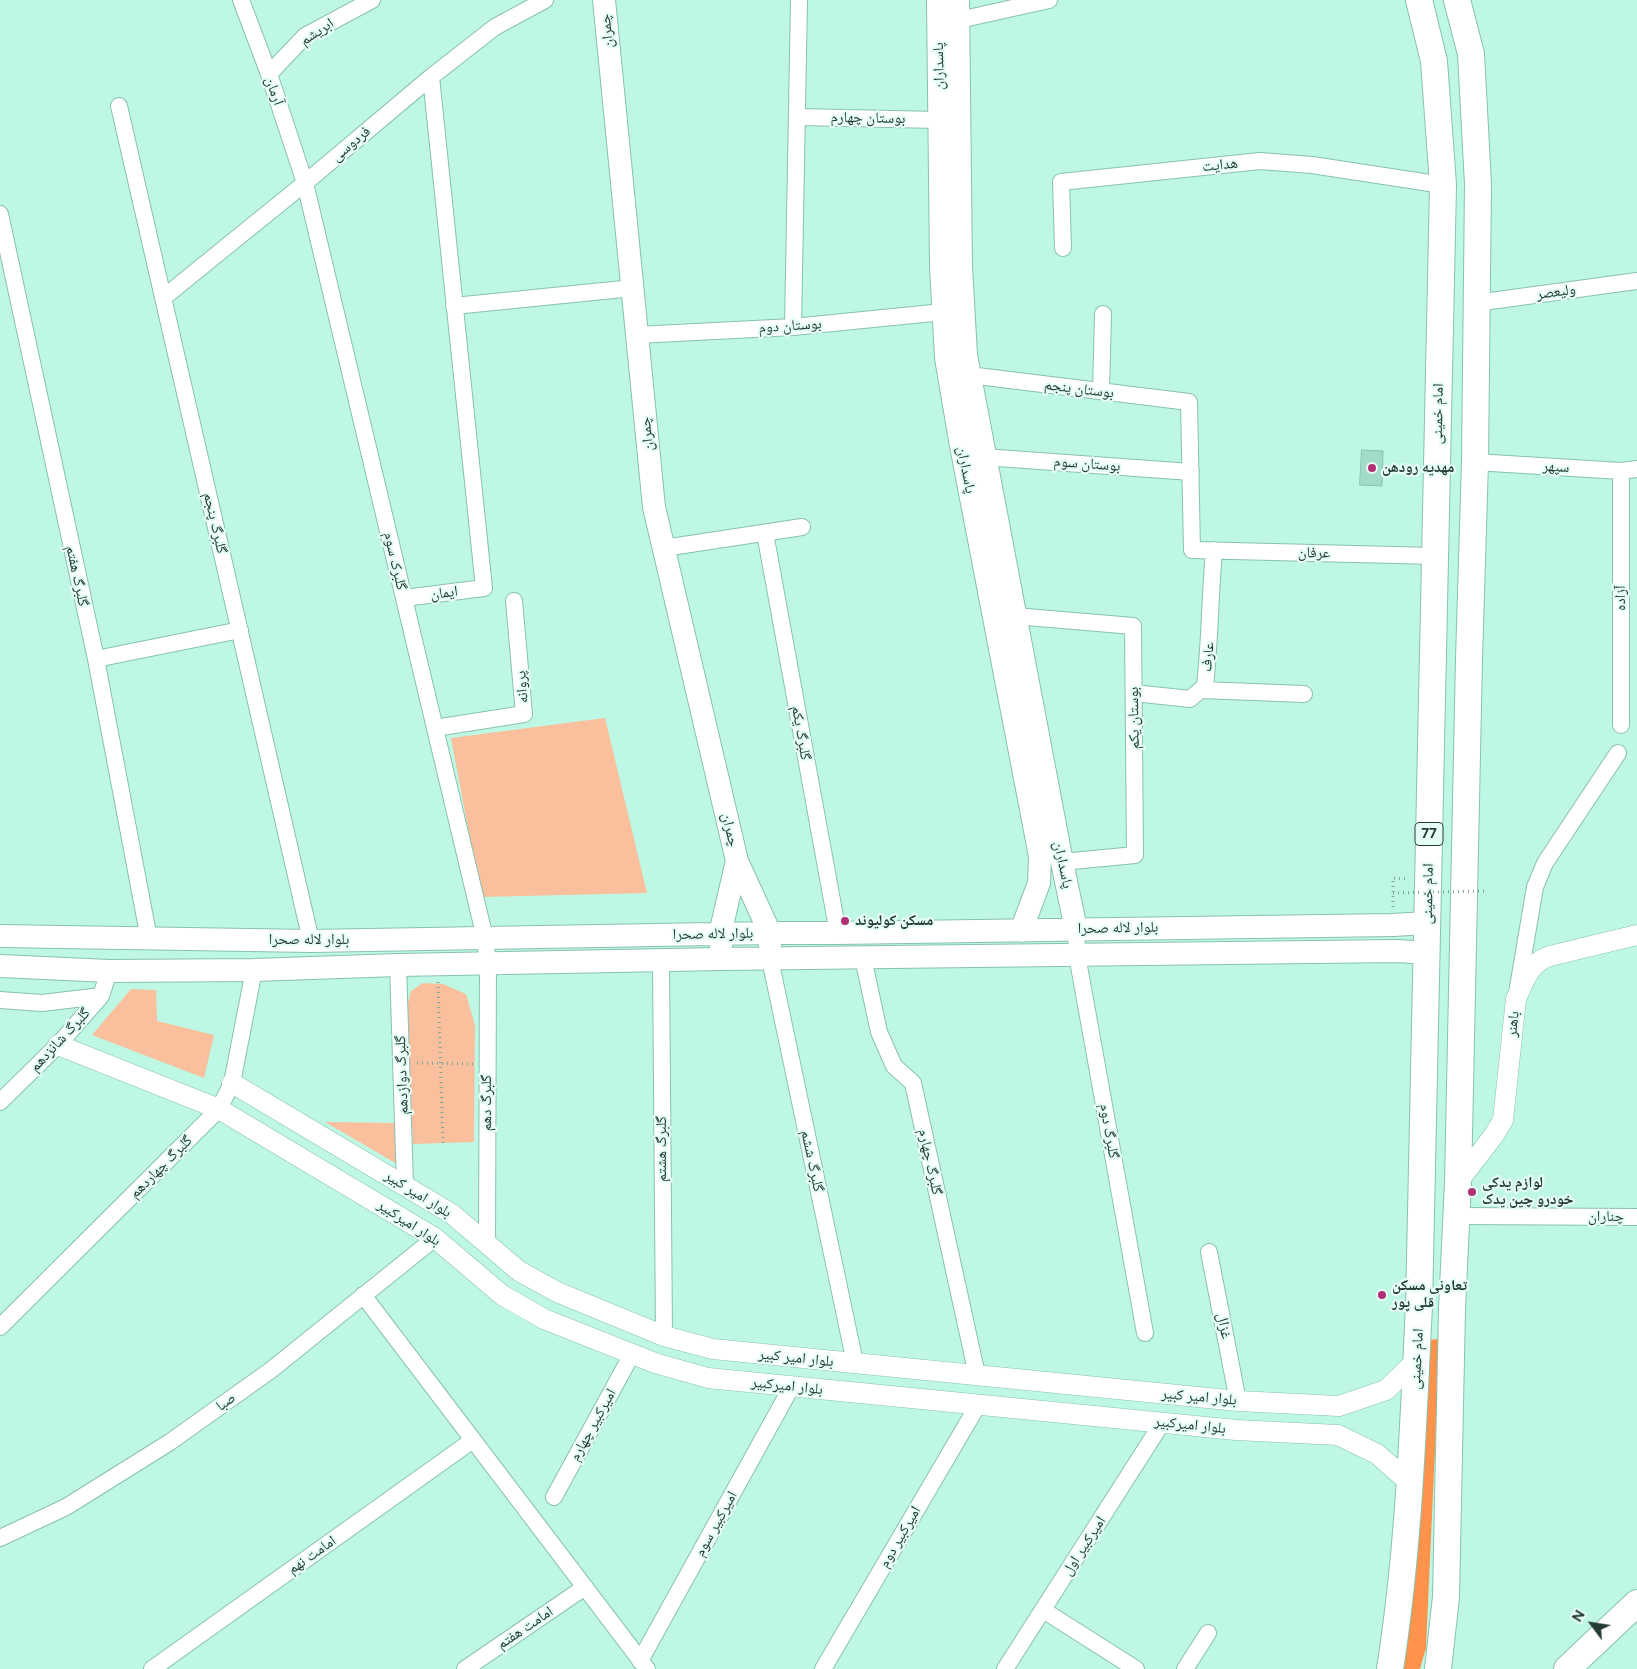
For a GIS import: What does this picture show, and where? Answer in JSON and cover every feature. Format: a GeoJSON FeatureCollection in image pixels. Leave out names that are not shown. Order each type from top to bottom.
{"type":"FeatureCollection","features":[{"type":"Feature","properties":{"kind":"highway","name":"امام خمینی"},"geometry":{"type":"LineString","coordinates":[[1390,1669],[1397,1624],[1410,1483],[1419,1306],[1443,185],[1434,61],[1419,0]]}},
{"type":"Feature","properties":{"kind":"highway","name":"77"},"geometry":{"type":"LineString","coordinates":[[1438,1669],[1446,1597],[1475,462],[1478,184],[1471,54],[1457,0]]}},
{"type":"Feature","properties":{"kind":"highway"},"geometry":{"type":"LineString","coordinates":[[1432,659],[1469,659]]}},
{"type":"Feature","properties":{"kind":"highway"},"geometry":{"type":"LineString","coordinates":[[1419,1306],[1452,1309]]}},
{"type":"Feature","properties":{"kind":"highway"},"geometry":{"type":"LineString","coordinates":[[1567,1669],[1637,1603]]}},
{"type":"Feature","properties":{"kind":"highway"},"geometry":{"type":"LineString","coordinates":[[1592,1669],[1637,1627]]}},
{"type":"Feature","properties":{"kind":"main road","name":"چمران"},"geometry":{"type":"LineString","coordinates":[[604,0],[654,508],[737,861],[770,932],[770,960]]}},
{"type":"Feature","properties":{"kind":"main road","name":"پاسداران"},"geometry":{"type":"LineString","coordinates":[[938,0],[943,312],[946,358],[1076,929]]}},
{"type":"Feature","properties":{"kind":"main road","name":"پاسداران"},"geometry":{"type":"LineString","coordinates":[[958,10],[962,276],[966,355],[984,458],[1040,856],[1039,883],[1021,931]]}},
{"type":"Feature","properties":{"kind":"main road","name":"چمران"},"geometry":{"type":"LineString","coordinates":[[722,959],[720,934],[737,861]]}},
{"type":"Feature","properties":{"kind":"main road","name":"بلوار لاله صحرا"},"geometry":{"type":"LineString","coordinates":[[0,934],[311,941],[770,932],[1021,931],[1385,918],[1427,923]]}},
{"type":"Feature","properties":{"kind":"main road"},"geometry":{"type":"LineString","coordinates":[[1378,951],[1385,918]]}},
{"type":"Feature","properties":{"kind":"main road","name":"بلوار لاله صحرا"},"geometry":{"type":"LineString","coordinates":[[0,966],[108,971],[254,970],[438,964],[722,959],[770,960],[1378,951],[1426,953]]}},
{"type":"Feature","properties":{"kind":"street","name":"آرمان"},"geometry":{"type":"LineString","coordinates":[[241,0],[305,183]]}},
{"type":"Feature","properties":{"kind":"street","name":"ابریشم"},"geometry":{"type":"LineString","coordinates":[[268,74],[305,36],[372,0]]}},
{"type":"Feature","properties":{"kind":"street","name":"فردوسی"},"geometry":{"type":"LineString","coordinates":[[163,298],[305,183],[431,77],[495,27],[545,0]]}},
{"type":"Feature","properties":{"kind":"street"},"geometry":{"type":"LineString","coordinates":[[793,326],[799,0]]}},
{"type":"Feature","properties":{"kind":"street"},"geometry":{"type":"LineString","coordinates":[[958,10],[1050,0]]}},
{"type":"Feature","properties":{"kind":"street"},"geometry":{"type":"LineString","coordinates":[[431,77],[454,306],[633,288]]}},
{"type":"Feature","properties":{"kind":"street","name":"گلبرگ پنجم"},"geometry":{"type":"LineString","coordinates":[[119,106],[311,941]]}},
{"type":"Feature","properties":{"kind":"street","name":"بوستان چهارم"},"geometry":{"type":"LineString","coordinates":[[797,117],[940,120]]}},
{"type":"Feature","properties":{"kind":"street","name":"هدایت"},"geometry":{"type":"LineString","coordinates":[[1063,248],[1061,182],[1260,161],[1312,165],[1443,185]]}},
{"type":"Feature","properties":{"kind":"street","name":"گلبرک سوم"},"geometry":{"type":"LineString","coordinates":[[305,183],[485,938]]}},
{"type":"Feature","properties":{"kind":"street","name":"گلبرگ هفتم"},"geometry":{"type":"LineString","coordinates":[[0,214],[2,238],[96,659],[149,938]]}},
{"type":"Feature","properties":{"kind":"street","name":"ولیعصر"},"geometry":{"type":"LineString","coordinates":[[1476,303],[1637,281]]}},
{"type":"Feature","properties":{"kind":"street","name":"ایمان"},"geometry":{"type":"LineString","coordinates":[[404,598],[484,588],[454,306]]}},
{"type":"Feature","properties":{"kind":"street","name":"بوستان دوم"},"geometry":{"type":"LineString","coordinates":[[637,335],[793,326],[943,312]]}},
{"type":"Feature","properties":{"kind":"street"},"geometry":{"type":"LineString","coordinates":[[1101,391],[1103,314]]}},
{"type":"Feature","properties":{"kind":"street","name":"بوستان پنجم"},"geometry":{"type":"LineString","coordinates":[[970,375],[1189,402],[1190,472]]}},
{"type":"Feature","properties":{"kind":"street","name":"بوستان سوم"},"geometry":{"type":"LineString","coordinates":[[984,458],[1190,472]]}},
{"type":"Feature","properties":{"kind":"street","name":"سپهر"},"geometry":{"type":"LineString","coordinates":[[1475,462],[1629,470]]}},
{"type":"Feature","properties":{"kind":"street","name":"آزاده"},"geometry":{"type":"LineString","coordinates":[[1621,725],[1629,470]]}},
{"type":"Feature","properties":{"kind":"street","name":"عرفان"},"geometry":{"type":"LineString","coordinates":[[1190,472],[1192,550],[1435,556]]}},
{"type":"Feature","properties":{"kind":"street"},"geometry":{"type":"LineString","coordinates":[[664,548],[802,527]]}},
{"type":"Feature","properties":{"kind":"street","name":"گلبرگ یکم"},"geometry":{"type":"LineString","coordinates":[[765,533],[838,933]]}},
{"type":"Feature","properties":{"kind":"street","name":"عارف"},"geometry":{"type":"LineString","coordinates":[[1134,693],[1190,699],[1205,686],[1210,645],[1210,598],[1214,550]]}},
{"type":"Feature","properties":{"kind":"street","name":"پروانه"},"geometry":{"type":"LineString","coordinates":[[435,728],[524,714],[514,600]]}},
{"type":"Feature","properties":{"kind":"street","name":"بوستان یکم"},"geometry":{"type":"LineString","coordinates":[[1005,618],[1133,626],[1135,855],[1062,862]]}},
{"type":"Feature","properties":{"kind":"street"},"geometry":{"type":"LineString","coordinates":[[96,659],[240,630]]}},
{"type":"Feature","properties":{"kind":"street"},"geometry":{"type":"LineString","coordinates":[[1200,690],[1304,694]]}},
{"type":"Feature","properties":{"kind":"street"},"geometry":{"type":"LineString","coordinates":[[1516,999],[1535,887],[1545,864],[1618,753]]}},
{"type":"Feature","properties":{"kind":"street","name":"گلبرگ دوم"},"geometry":{"type":"LineString","coordinates":[[1076,929],[1077,955],[1145,1333]]}},
{"type":"Feature","properties":{"kind":"street","name":"باهنر"},"geometry":{"type":"LineString","coordinates":[[1458,1182],[1494,1135],[1503,1120],[1516,999],[1528,973],[1540,959],[1637,935]]}},
{"type":"Feature","properties":{"kind":"street","name":"گلبرگ دهم"},"geometry":{"type":"LineString","coordinates":[[485,938],[488,964],[487,1243]]}},
{"type":"Feature","properties":{"kind":"street","name":"گلبرگ چهارم"},"geometry":{"type":"LineString","coordinates":[[863,958],[879,1032],[894,1066],[913,1083],[977,1375]]}},
{"type":"Feature","properties":{"kind":"street","name":"گلبرگ ششم"},"geometry":{"type":"LineString","coordinates":[[770,960],[855,1363]]}},
{"type":"Feature","properties":{"kind":"street","name":"گلبرگ هشتم"},"geometry":{"type":"LineString","coordinates":[[661,961],[664,1336]]}},
{"type":"Feature","properties":{"kind":"street","name":"گلبرگ دوازدهم"},"geometry":{"type":"LineString","coordinates":[[398,965],[405,1186]]}},
{"type":"Feature","properties":{"kind":"street","name":"گلبرگ چهاردهم"},"geometry":{"type":"LineString","coordinates":[[0,1327],[219,1109],[232,1083],[254,970]]}},
{"type":"Feature","properties":{"kind":"street","name":"گلبرگ شانزدهم"},"geometry":{"type":"LineString","coordinates":[[0,1102],[58,1045],[101,996],[108,971]]}},
{"type":"Feature","properties":{"kind":"street"},"geometry":{"type":"LineString","coordinates":[[0,1000],[42,1003],[101,996]]}},
{"type":"Feature","properties":{"kind":"street","name":"بلوار امیرکبیر"},"geometry":{"type":"LineString","coordinates":[[58,1045],[219,1109],[435,1238],[502,1295],[544,1319],[655,1364],[708,1378],[1236,1430],[1338,1435],[1377,1454],[1410,1483]]}},
{"type":"Feature","properties":{"kind":"street","name":"بلوار امیر کبیر"},"geometry":{"type":"LineString","coordinates":[[232,1083],[452,1214],[519,1271],[557,1292],[664,1336],[713,1349],[1238,1401],[1340,1406],[1386,1390],[1416,1361]]}},
{"type":"Feature","properties":{"kind":"street"},"geometry":{"type":"LineString","coordinates":[[1459,1133],[1465,1141],[1476,1146],[1481,1145],[1494,1135]]}},
{"type":"Feature","properties":{"kind":"street","name":"چناران"},"geometry":{"type":"LineString","coordinates":[[1456,1216],[1637,1217]]}},
{"type":"Feature","properties":{"kind":"street","name":"صبا"},"geometry":{"type":"LineString","coordinates":[[0,1538],[66,1507],[170,1442],[270,1370],[435,1238]]}},
{"type":"Feature","properties":{"kind":"street","name":"غزال"},"geometry":{"type":"LineString","coordinates":[[1209,1252],[1238,1401]]}},
{"type":"Feature","properties":{"kind":"street"},"geometry":{"type":"LineString","coordinates":[[363,1295],[644,1665]]}},
{"type":"Feature","properties":{"kind":"street"},"geometry":{"type":"LineString","coordinates":[[708,1378],[713,1349]]}},
{"type":"Feature","properties":{"kind":"street","name":"امیرکبیر چهارم"},"geometry":{"type":"LineString","coordinates":[[554,1496],[632,1354]]}},
{"type":"Feature","properties":{"kind":"street","name":"امیرکبیر سوم"},"geometry":{"type":"LineString","coordinates":[[644,1665],[792,1386]]}},
{"type":"Feature","properties":{"kind":"street","name":"امیرکبیر دوم"},"geometry":{"type":"LineString","coordinates":[[822,1669],[978,1404]]}},
{"type":"Feature","properties":{"kind":"street","name":"امیرکبیر اول"},"geometry":{"type":"LineString","coordinates":[[1005,1669],[1162,1423]]}},
{"type":"Feature","properties":{"kind":"street","name":"امامت نهم"},"geometry":{"type":"LineString","coordinates":[[152,1669],[473,1440]]}},
{"type":"Feature","properties":{"kind":"street","name":"امامت هفتم"},"geometry":{"type":"LineString","coordinates":[[465,1669],[585,1587]]}},
{"type":"Feature","properties":{"kind":"street"},"geometry":{"type":"LineString","coordinates":[[1043,1610],[1136,1669]]}},
{"type":"Feature","properties":{"kind":"street"},"geometry":{"type":"LineString","coordinates":[[1185,1669],[1208,1633]]}},
{"type":"Feature","properties":{"kind":"path"},"geometry":{"type":"LineString","coordinates":[[1385,918],[1393,893],[1393,878]]}},
{"type":"Feature","properties":{"kind":"path"},"geometry":{"type":"LineString","coordinates":[[1393,893],[1484,891]]}},
{"type":"Feature","properties":{"kind":"path"},"geometry":{"type":"LineString","coordinates":[[438,964],[443,1143]]}},
{"type":"Feature","properties":{"kind":"path"},"geometry":{"type":"LineString","coordinates":[[402,1062],[488,1064]]}},
{"type":"Feature","properties":{"kind":"shaded area"},"geometry":{"type":"Polygon","coordinates":[[[605,718],[647,893],[481,897],[451,738],[605,718]]]}},
{"type":"Feature","properties":{"kind":"shaded area"},"geometry":{"type":"Polygon","coordinates":[[[423,983],[443,984],[466,994],[475,1025],[474,1142],[413,1144],[406,1010],[411,991],[423,983]]]}},
{"type":"Feature","properties":{"kind":"shaded area"},"geometry":{"type":"Polygon","coordinates":[[[131,989],[156,990],[157,1021],[214,1035],[204,1078],[92,1035],[131,989]]]}},
{"type":"Feature","properties":{"kind":"shaded area"},"geometry":{"type":"Polygon","coordinates":[[[325,1122],[395,1123],[397,1164],[325,1122]]]}},
{"type":"Feature","properties":{"kind":"shaded area"},"geometry":{"type":"Polygon","coordinates":[[[1440,1339],[1426,1648],[1420,1669],[1402,1669],[1405,1658],[1426,1340],[1440,1339]]]}},
{"type":"Feature","properties":{"kind":"building","name":"مهدیه رودهن"},"geometry":{"type":"Polygon","coordinates":[[[1362,450],[1383,451],[1382,486],[1360,485],[1362,450]]]}},
{"type":"Feature","properties":{"kind":"place","name":"مهدیه رودهن"},"geometry":{"type":"Point","coordinates":[1372,468]}},
{"type":"Feature","properties":{"kind":"place","name":"مسکن کولیوند"},"geometry":{"type":"Point","coordinates":[845,921]}},
{"type":"Feature","properties":{"kind":"place","name":"لوازم یدکی خودرو چین یدک"},"geometry":{"type":"Point","coordinates":[1472,1192]}},
{"type":"Feature","properties":{"kind":"place","name":"تعاونی مسکن قلی پور"},"geometry":{"type":"Point","coordinates":[1382,1295]}}]}
